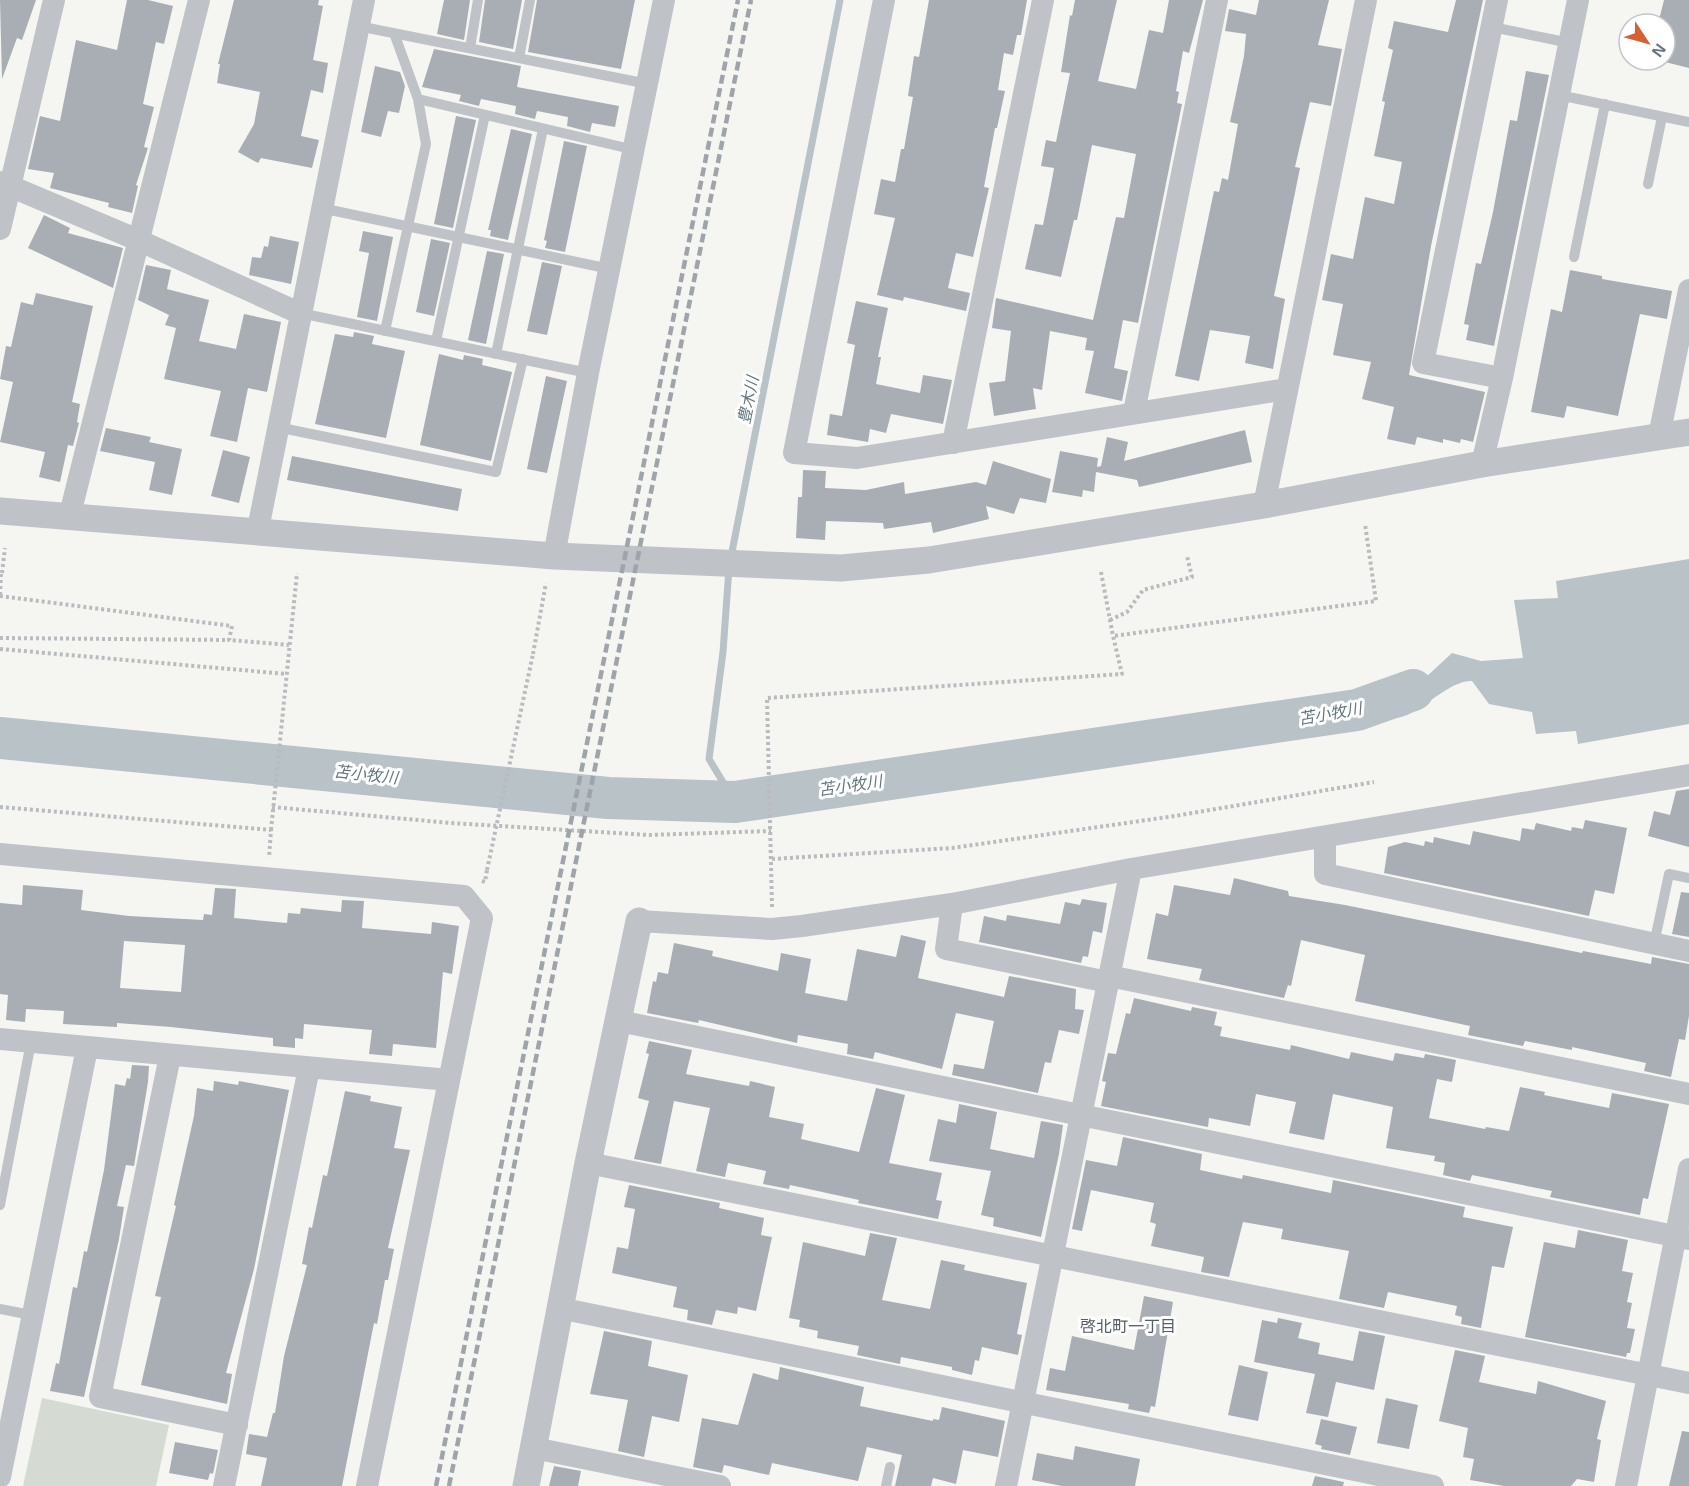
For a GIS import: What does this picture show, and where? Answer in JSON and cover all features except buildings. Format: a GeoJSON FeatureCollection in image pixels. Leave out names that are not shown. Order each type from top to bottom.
{"type":"FeatureCollection","features":[{"type":"Feature","properties":{"kind":"street"},"geometry":{"type":"LineString","coordinates":[[0,229],[5,184],[54,0]]}},
{"type":"Feature","properties":{"kind":"street"},"geometry":{"type":"LineString","coordinates":[[69,518],[200,0]]}},
{"type":"Feature","properties":{"kind":"street"},"geometry":{"type":"LineString","coordinates":[[257,534],[299,313],[364,0]]}},
{"type":"Feature","properties":{"kind":"street"},"geometry":{"type":"LineString","coordinates":[[554,556],[588,373],[664,0]]}},
{"type":"Feature","properties":{"kind":"street"},"geometry":{"type":"LineString","coordinates":[[884,0],[794,453],[858,458],[1287,389]]}},
{"type":"Feature","properties":{"kind":"street"},"geometry":{"type":"LineString","coordinates":[[953,443],[1043,0]]}},
{"type":"Feature","properties":{"kind":"street"},"geometry":{"type":"LineString","coordinates":[[1134,412],[1217,0]]}},
{"type":"Feature","properties":{"kind":"street"},"geometry":{"type":"LineString","coordinates":[[1264,505],[1366,0]]}},
{"type":"Feature","properties":{"kind":"street"},"geometry":{"type":"LineString","coordinates":[[1497,0],[1423,363],[1502,378]]}},
{"type":"Feature","properties":{"kind":"street"},"geometry":{"type":"LineString","coordinates":[[1482,464],[1502,378],[1578,0]]}},
{"type":"Feature","properties":{"kind":"street"},"geometry":{"type":"LineString","coordinates":[[5,184],[138,240],[299,313]]}},
{"type":"Feature","properties":{"kind":"street"},"geometry":{"type":"LineString","coordinates":[[1659,436],[1689,290]]}},
{"type":"Feature","properties":{"kind":"street"},"geometry":{"type":"LineString","coordinates":[[0,511],[257,534],[554,556],[841,568],[929,560],[1264,505],[1482,464],[1689,432]]}},
{"type":"Feature","properties":{"kind":"street"},"geometry":{"type":"LineString","coordinates":[[526,1486],[588,1162],[639,921],[772,929],[952,904],[1131,868],[1689,775]]}},
{"type":"Feature","properties":{"kind":"street"},"geometry":{"type":"LineString","coordinates":[[1325,837],[1325,874],[1689,951]]}},
{"type":"Feature","properties":{"kind":"street"},"geometry":{"type":"LineString","coordinates":[[0,854],[464,896],[482,918],[367,1486]]}},
{"type":"Feature","properties":{"kind":"street"},"geometry":{"type":"LineString","coordinates":[[1006,1486],[1131,868]]}},
{"type":"Feature","properties":{"kind":"street"},"geometry":{"type":"LineString","coordinates":[[952,904],[946,949],[1689,1094]]}},
{"type":"Feature","properties":{"kind":"street"},"geometry":{"type":"LineString","coordinates":[[619,1021],[1081,1117],[1682,1237]]}},
{"type":"Feature","properties":{"kind":"street"},"geometry":{"type":"LineString","coordinates":[[0,1039],[449,1080]]}},
{"type":"Feature","properties":{"kind":"street"},"geometry":{"type":"LineString","coordinates":[[0,1477],[31,1315],[87,1048]]}},
{"type":"Feature","properties":{"kind":"street"},"geometry":{"type":"LineString","coordinates":[[170,1056],[100,1397],[237,1425]]}},
{"type":"Feature","properties":{"kind":"street"},"geometry":{"type":"LineString","coordinates":[[225,1486],[309,1068]]}},
{"type":"Feature","properties":{"kind":"street"},"geometry":{"type":"LineString","coordinates":[[588,1162],[1053,1258],[1689,1383]]}},
{"type":"Feature","properties":{"kind":"street"},"geometry":{"type":"LineString","coordinates":[[1626,1486],[1648,1375],[1682,1237],[1689,1170]]}},
{"type":"Feature","properties":{"kind":"street"},"geometry":{"type":"LineString","coordinates":[[559,1308],[1433,1486]]}},
{"type":"Feature","properties":{"kind":"street"},"geometry":{"type":"LineString","coordinates":[[534,1448],[720,1486]]}},
{"type":"Feature","properties":{"kind":"lane"},"geometry":{"type":"LineString","coordinates":[[470,48],[478,0]]}},
{"type":"Feature","properties":{"kind":"lane"},"geometry":{"type":"LineString","coordinates":[[519,58],[530,0]]}},
{"type":"Feature","properties":{"kind":"lane"},"geometry":{"type":"LineString","coordinates":[[358,26],[648,84]]}},
{"type":"Feature","properties":{"kind":"lane"},"geometry":{"type":"LineString","coordinates":[[1492,27],[1569,43]]}},
{"type":"Feature","properties":{"kind":"lane"},"geometry":{"type":"LineString","coordinates":[[384,331],[426,144],[418,99],[394,33]]}},
{"type":"Feature","properties":{"kind":"lane"},"geometry":{"type":"LineString","coordinates":[[1559,95],[1689,122]]}},
{"type":"Feature","properties":{"kind":"lane"},"geometry":{"type":"LineString","coordinates":[[418,99],[635,150]]}},
{"type":"Feature","properties":{"kind":"lane"},"geometry":{"type":"LineString","coordinates":[[1574,257],[1605,104]]}},
{"type":"Feature","properties":{"kind":"lane"},"geometry":{"type":"LineString","coordinates":[[436,341],[485,115]]}},
{"type":"Feature","properties":{"kind":"lane"},"geometry":{"type":"LineString","coordinates":[[1648,184],[1662,117]]}},
{"type":"Feature","properties":{"kind":"lane"},"geometry":{"type":"LineString","coordinates":[[496,354],[516,249],[543,129]]}},
{"type":"Feature","properties":{"kind":"lane"},"geometry":{"type":"LineString","coordinates":[[321,208],[610,269]]}},
{"type":"Feature","properties":{"kind":"lane"},"geometry":{"type":"LineString","coordinates":[[299,313],[588,373]]}},
{"type":"Feature","properties":{"kind":"lane"},"geometry":{"type":"LineString","coordinates":[[277,427],[496,472],[523,359]]}},
{"type":"Feature","properties":{"kind":"lane"},"geometry":{"type":"LineString","coordinates":[[1654,944],[1669,874],[1689,878]]}},
{"type":"Feature","properties":{"kind":"lane"},"geometry":{"type":"LineString","coordinates":[[0,1205],[31,1042]]}},
{"type":"Feature","properties":{"kind":"lane"},"geometry":{"type":"LineString","coordinates":[[0,1310],[31,1315]]}},
{"type":"Feature","properties":{"kind":"lane"},"geometry":{"type":"LineString","coordinates":[[886,1486],[890,1467]]}},
{"type":"Feature","properties":{"kind":"path"},"geometry":{"type":"LineString","coordinates":[[1113,636],[1376,601],[1365,524]]}},
{"type":"Feature","properties":{"kind":"path"},"geometry":{"type":"LineString","coordinates":[[5,548],[0,595],[232,626],[229,640]]}},
{"type":"Feature","properties":{"kind":"path"},"geometry":{"type":"LineString","coordinates":[[1110,621],[1127,612],[1143,590],[1192,577],[1187,556]]}},
{"type":"Feature","properties":{"kind":"path"},"geometry":{"type":"LineString","coordinates":[[772,878],[767,698],[1122,674],[1101,572]]}},
{"type":"Feature","properties":{"kind":"path"},"geometry":{"type":"LineString","coordinates":[[280,859],[269,858],[272,807],[297,573]]}},
{"type":"Feature","properties":{"kind":"path"},"geometry":{"type":"LineString","coordinates":[[473,880],[485,882],[546,583]]}},
{"type":"Feature","properties":{"kind":"path"},"geometry":{"type":"LineString","coordinates":[[0,638],[229,640],[289,645]]}},
{"type":"Feature","properties":{"kind":"path"},"geometry":{"type":"LineString","coordinates":[[0,649],[286,674]]}},
{"type":"Feature","properties":{"kind":"path"},"geometry":{"type":"LineString","coordinates":[[772,859],[952,848],[1175,816],[1374,782]]}},
{"type":"Feature","properties":{"kind":"path"},"geometry":{"type":"LineString","coordinates":[[0,807],[271,830]]}},
{"type":"Feature","properties":{"kind":"path"},"geometry":{"type":"LineString","coordinates":[[272,807],[451,823],[649,835],[771,831]]}},
{"type":"Feature","properties":{"kind":"shaded area"},"geometry":{"type":"Polygon","coordinates":[[[1689,559],[1689,724],[1578,744],[1576,731],[1536,734],[1532,712],[1489,704],[1472,681],[1448,689],[1407,715],[1355,722],[1361,705],[1425,678],[1452,653],[1481,661],[1523,658],[1514,600],[1558,598],[1556,581],[1689,559]]]}},
{"type":"Feature","properties":{"kind":"shaded area"},"geometry":{"type":"Polygon","coordinates":[[[42,1398],[169,1425],[156,1486],[23,1486],[42,1398]]]}},
{"type":"Feature","properties":{"kind":"waterway","name":"豊木川"},"geometry":{"type":"LineString","coordinates":[[731,557],[840,0]]}},
{"type":"Feature","properties":{"kind":"waterway","name":"豊木川"},"geometry":{"type":"LineString","coordinates":[[729,568],[723,652],[709,759],[735,802]]}},
{"type":"Feature","properties":{"kind":"waterway","name":"苫小牧川"},"geometry":{"type":"LineString","coordinates":[[0,738],[608,798],[735,802],[1357,710],[1413,690]]}},
{"type":"Feature","properties":{"kind":"railway"},"geometry":{"type":"LineString","coordinates":[[436,1486],[738,0]]}},
{"type":"Feature","properties":{"kind":"railway"},"geometry":{"type":"LineString","coordinates":[[449,1486],[751,0]]}},
{"type":"Feature","properties":{"kind":"district","name":"啓北町一丁目"},"geometry":{"type":"Point","coordinates":[1128,1326]}}]}
